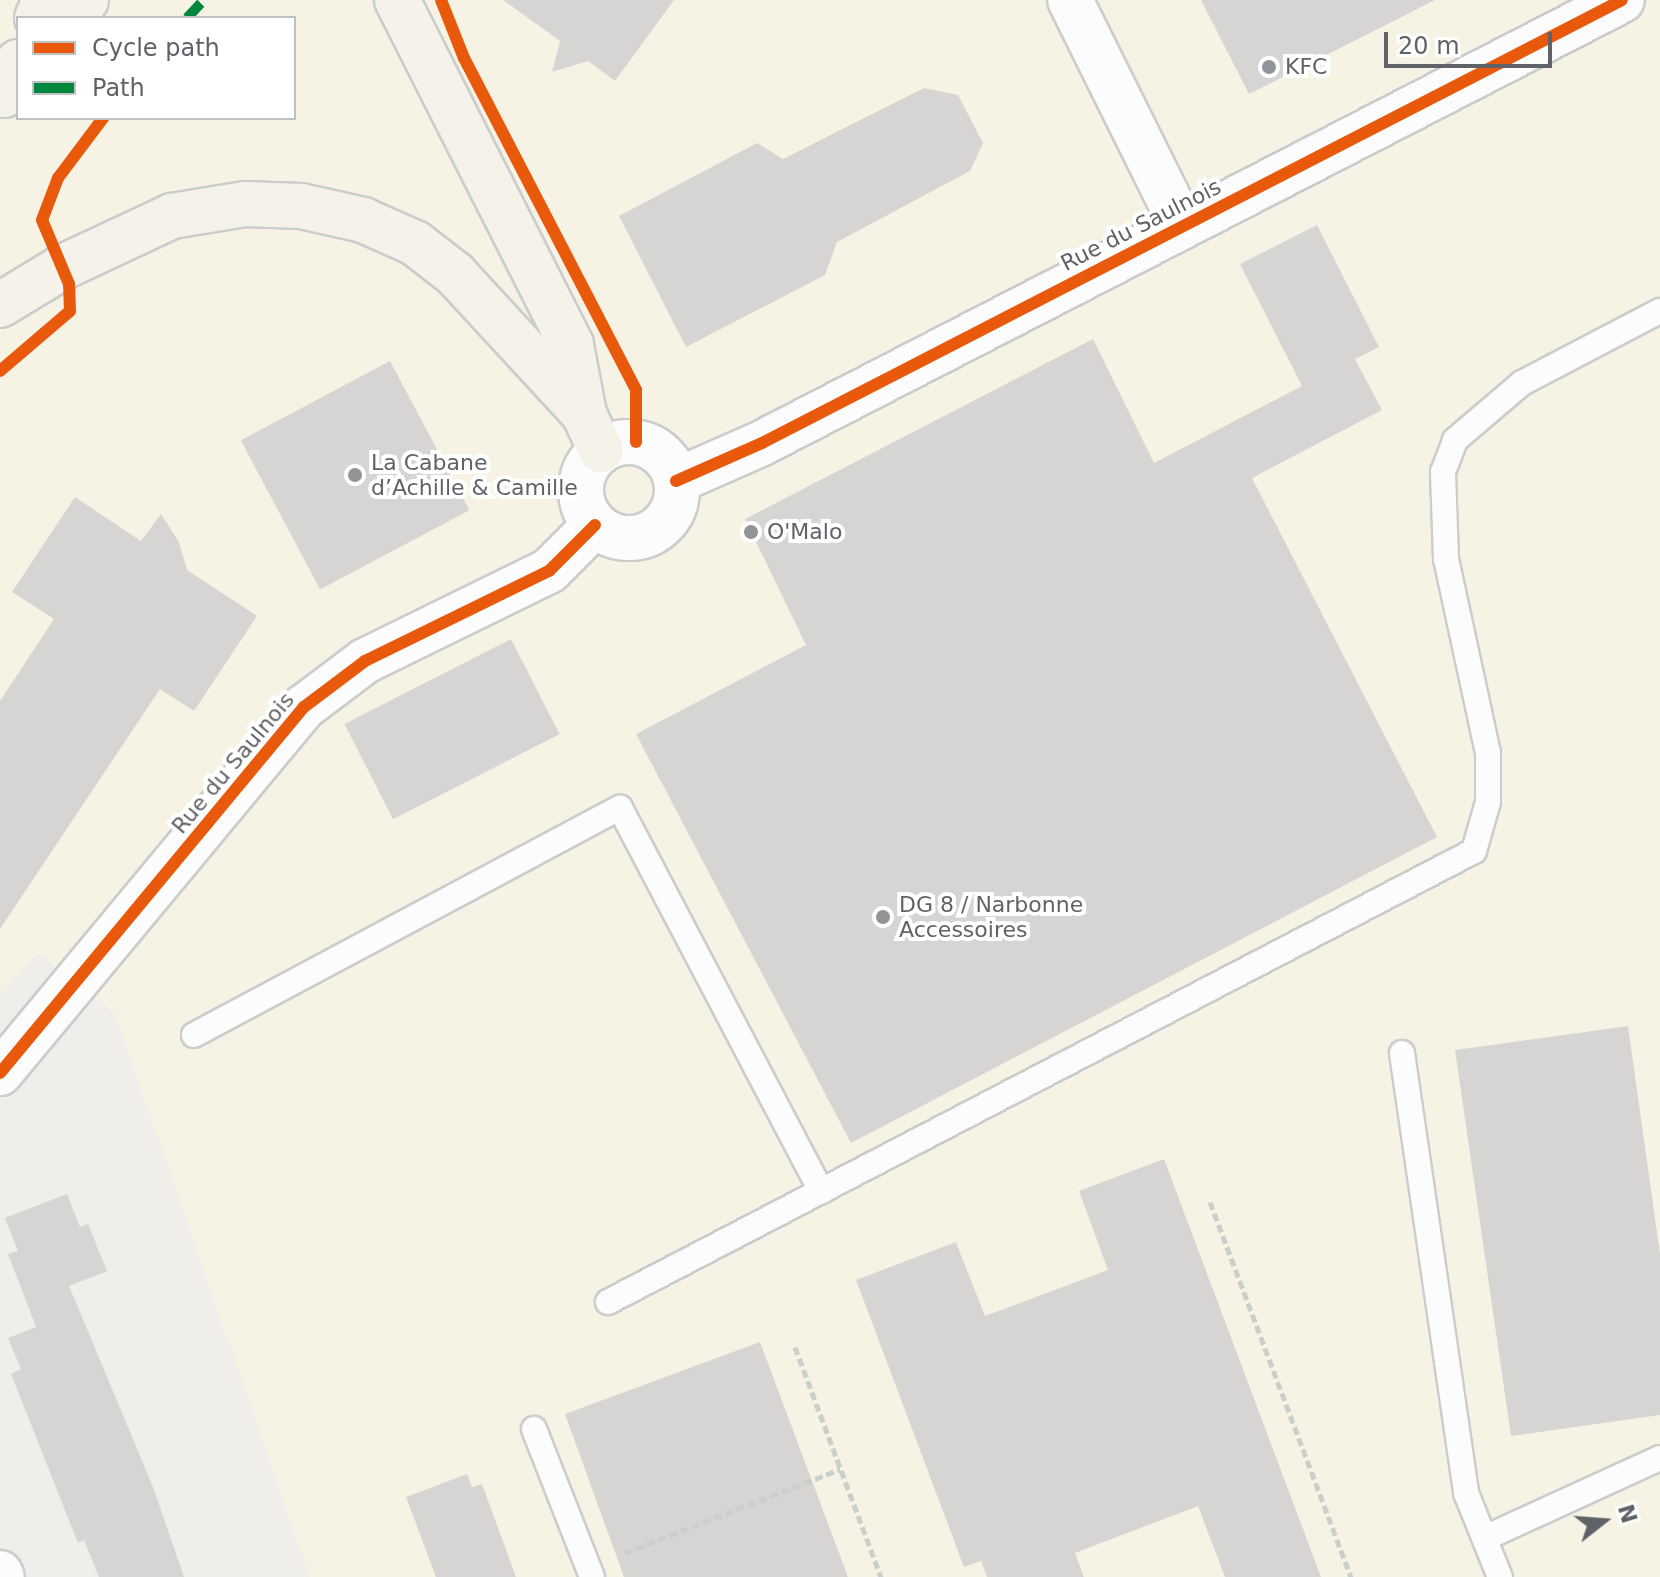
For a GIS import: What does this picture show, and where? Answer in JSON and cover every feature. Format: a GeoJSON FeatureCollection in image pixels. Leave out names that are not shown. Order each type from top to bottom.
{"type":"FeatureCollection","features":[{"type":"Feature","properties":{"kind":"main road"},"geometry":{"type":"LineString","coordinates":[[72,16],[86,0]]}},
{"type":"Feature","properties":{"kind":"main road"},"geometry":{"type":"LineString","coordinates":[[397,0],[571,345],[592,432]]}},
{"type":"Feature","properties":{"kind":"main road"},"geometry":{"type":"LineString","coordinates":[[0,305],[61,268],[172,216],[245,204],[301,206],[363,220],[415,243],[455,274],[592,432]]}},
{"type":"Feature","properties":{"kind":"street"},"geometry":{"type":"LineString","coordinates":[[1070,0],[1182,226]]}},
{"type":"Feature","properties":{"kind":"street","name":"Rue du Saulnois"},"geometry":{"type":"LineString","coordinates":[[676,481],[762,443],[1622,0]]}},
{"type":"Feature","properties":{"kind":"street"},"geometry":{"type":"LineString","coordinates":[[592,432],[650,446],[662,455],[676,481],[669,518],[648,535],[620,538],[595,525],[581,500],[592,432]]}},
{"type":"Feature","properties":{"kind":"street","name":"Rue du Saulnois"},"geometry":{"type":"LineString","coordinates":[[0,1073],[304,707],[365,661],[549,571],[595,525]]}},
{"type":"Feature","properties":{"kind":"lane"},"geometry":{"type":"LineString","coordinates":[[608,1302],[1474,851],[1488,802],[1488,753],[1446,559],[1443,472],[1455,440],[1522,383],[1660,311]]}},
{"type":"Feature","properties":{"kind":"lane"},"geometry":{"type":"LineString","coordinates":[[194,1035],[620,808],[821,1191]]}},
{"type":"Feature","properties":{"kind":"lane"},"geometry":{"type":"LineString","coordinates":[[1402,1053],[1466,1493],[1500,1577]]}},
{"type":"Feature","properties":{"kind":"lane"},"geometry":{"type":"LineString","coordinates":[[534,1429],[590,1572]]}},
{"type":"Feature","properties":{"kind":"lane"},"geometry":{"type":"LineString","coordinates":[[1485,1538],[1660,1458]]}},
{"type":"Feature","properties":{"kind":"path"},"geometry":{"type":"LineString","coordinates":[[1210,1202],[1351,1577]]}},
{"type":"Feature","properties":{"kind":"path"},"geometry":{"type":"LineString","coordinates":[[795,1347],[881,1577]]}},
{"type":"Feature","properties":{"kind":"path"},"geometry":{"type":"LineString","coordinates":[[590,1572],[840,1469]]}},
{"type":"Feature","properties":{"kind":"shaded area"},"geometry":{"type":"Polygon","coordinates":[[[0,0],[1660,0],[1660,1577],[310,1577],[115,1013],[37,952],[0,996],[0,0]]]}},
{"type":"Feature","properties":{"kind":"building"},"geometry":{"type":"Polygon","coordinates":[[[503,0],[674,0],[615,81],[588,61],[552,72],[560,41],[503,0]]]}},
{"type":"Feature","properties":{"kind":"building","name":"KFC"},"geometry":{"type":"Polygon","coordinates":[[[1201,0],[1435,0],[1249,94],[1201,0]]]}},
{"type":"Feature","properties":{"kind":"building"},"geometry":{"type":"Polygon","coordinates":[[[924,88],[958,95],[983,143],[970,171],[837,242],[825,275],[686,347],[619,216],[757,143],[783,159],[924,88]]]}},
{"type":"Feature","properties":{"kind":"building"},"geometry":{"type":"Polygon","coordinates":[[[1317,225],[1379,347],[1355,359],[1382,410],[1252,478],[1437,837],[851,1143],[636,734],[806,645],[745,519],[1093,339],[1154,463],[1302,386],[1240,264],[1317,225]]]}},
{"type":"Feature","properties":{"kind":"building","name":"La Cabane d’Achille & Camille"},"geometry":{"type":"Polygon","coordinates":[[[390,361],[469,510],[320,590],[241,440],[390,361]]]}},
{"type":"Feature","properties":{"kind":"building"},"geometry":{"type":"Polygon","coordinates":[[[75,497],[141,541],[161,514],[179,542],[187,570],[257,616],[194,711],[160,689],[0,929],[0,701],[54,619],[12,592],[75,497]]]}},
{"type":"Feature","properties":{"kind":"building"},"geometry":{"type":"Polygon","coordinates":[[[511,639],[560,734],[393,819],[344,724],[511,639]]]}},
{"type":"Feature","properties":{"kind":"building"},"geometry":{"type":"Polygon","coordinates":[[[1628,1026],[1660,1254],[1660,1415],[1511,1436],[1455,1050],[1628,1026]]]}},
{"type":"Feature","properties":{"kind":"building"},"geometry":{"type":"Polygon","coordinates":[[[1164,1159],[1321,1577],[1225,1577],[1198,1506],[1075,1553],[1084,1577],[987,1577],[981,1561],[964,1567],[856,1280],[956,1242],[985,1316],[1108,1270],[1079,1191],[1164,1159]]]}},
{"type":"Feature","properties":{"kind":"building"},"geometry":{"type":"Polygon","coordinates":[[[67,1194],[80,1227],[88,1224],[107,1271],[69,1286],[153,1487],[184,1577],[99,1577],[84,1540],[78,1543],[11,1374],[21,1369],[8,1338],[36,1327],[8,1254],[18,1251],[5,1218],[67,1194]]]}},
{"type":"Feature","properties":{"kind":"building"},"geometry":{"type":"Polygon","coordinates":[[[760,1342],[848,1577],[624,1577],[565,1414],[760,1342]]]}},
{"type":"Feature","properties":{"kind":"building"},"geometry":{"type":"Polygon","coordinates":[[[467,1474],[472,1487],[482,1484],[516,1577],[436,1577],[406,1497],[467,1474]]]}},
{"type":"Feature","properties":{"kind":"marked path"},"geometry":{"type":"LineString","coordinates":[[189,16],[204,0]]}},
{"type":"Feature","properties":{"kind":"cycle path"},"geometry":{"type":"LineString","coordinates":[[441,0],[464,58],[636,390],[636,442]]}},
{"type":"Feature","properties":{"kind":"cycle path"},"geometry":{"type":"LineString","coordinates":[[676,481],[762,443],[1622,0]]}},
{"type":"Feature","properties":{"kind":"cycle path"},"geometry":{"type":"LineString","coordinates":[[0,371],[70,311],[69,284],[42,220],[58,178],[102,120]]}},
{"type":"Feature","properties":{"kind":"cycle path"},"geometry":{"type":"LineString","coordinates":[[0,1073],[304,707],[365,661],[549,571],[595,525]]}},
{"type":"Feature","properties":{"kind":"place","name":"KFC"},"geometry":{"type":"Point","coordinates":[1269,67]}},
{"type":"Feature","properties":{"kind":"place","name":"La Cabane d’Achille & Camille"},"geometry":{"type":"Point","coordinates":[355,475]}},
{"type":"Feature","properties":{"kind":"place","name":"O'Malo"},"geometry":{"type":"Point","coordinates":[751,532]}},
{"type":"Feature","properties":{"kind":"place","name":"DG 8 / Narbonne Accessoires"},"geometry":{"type":"Point","coordinates":[883,917]}}]}
